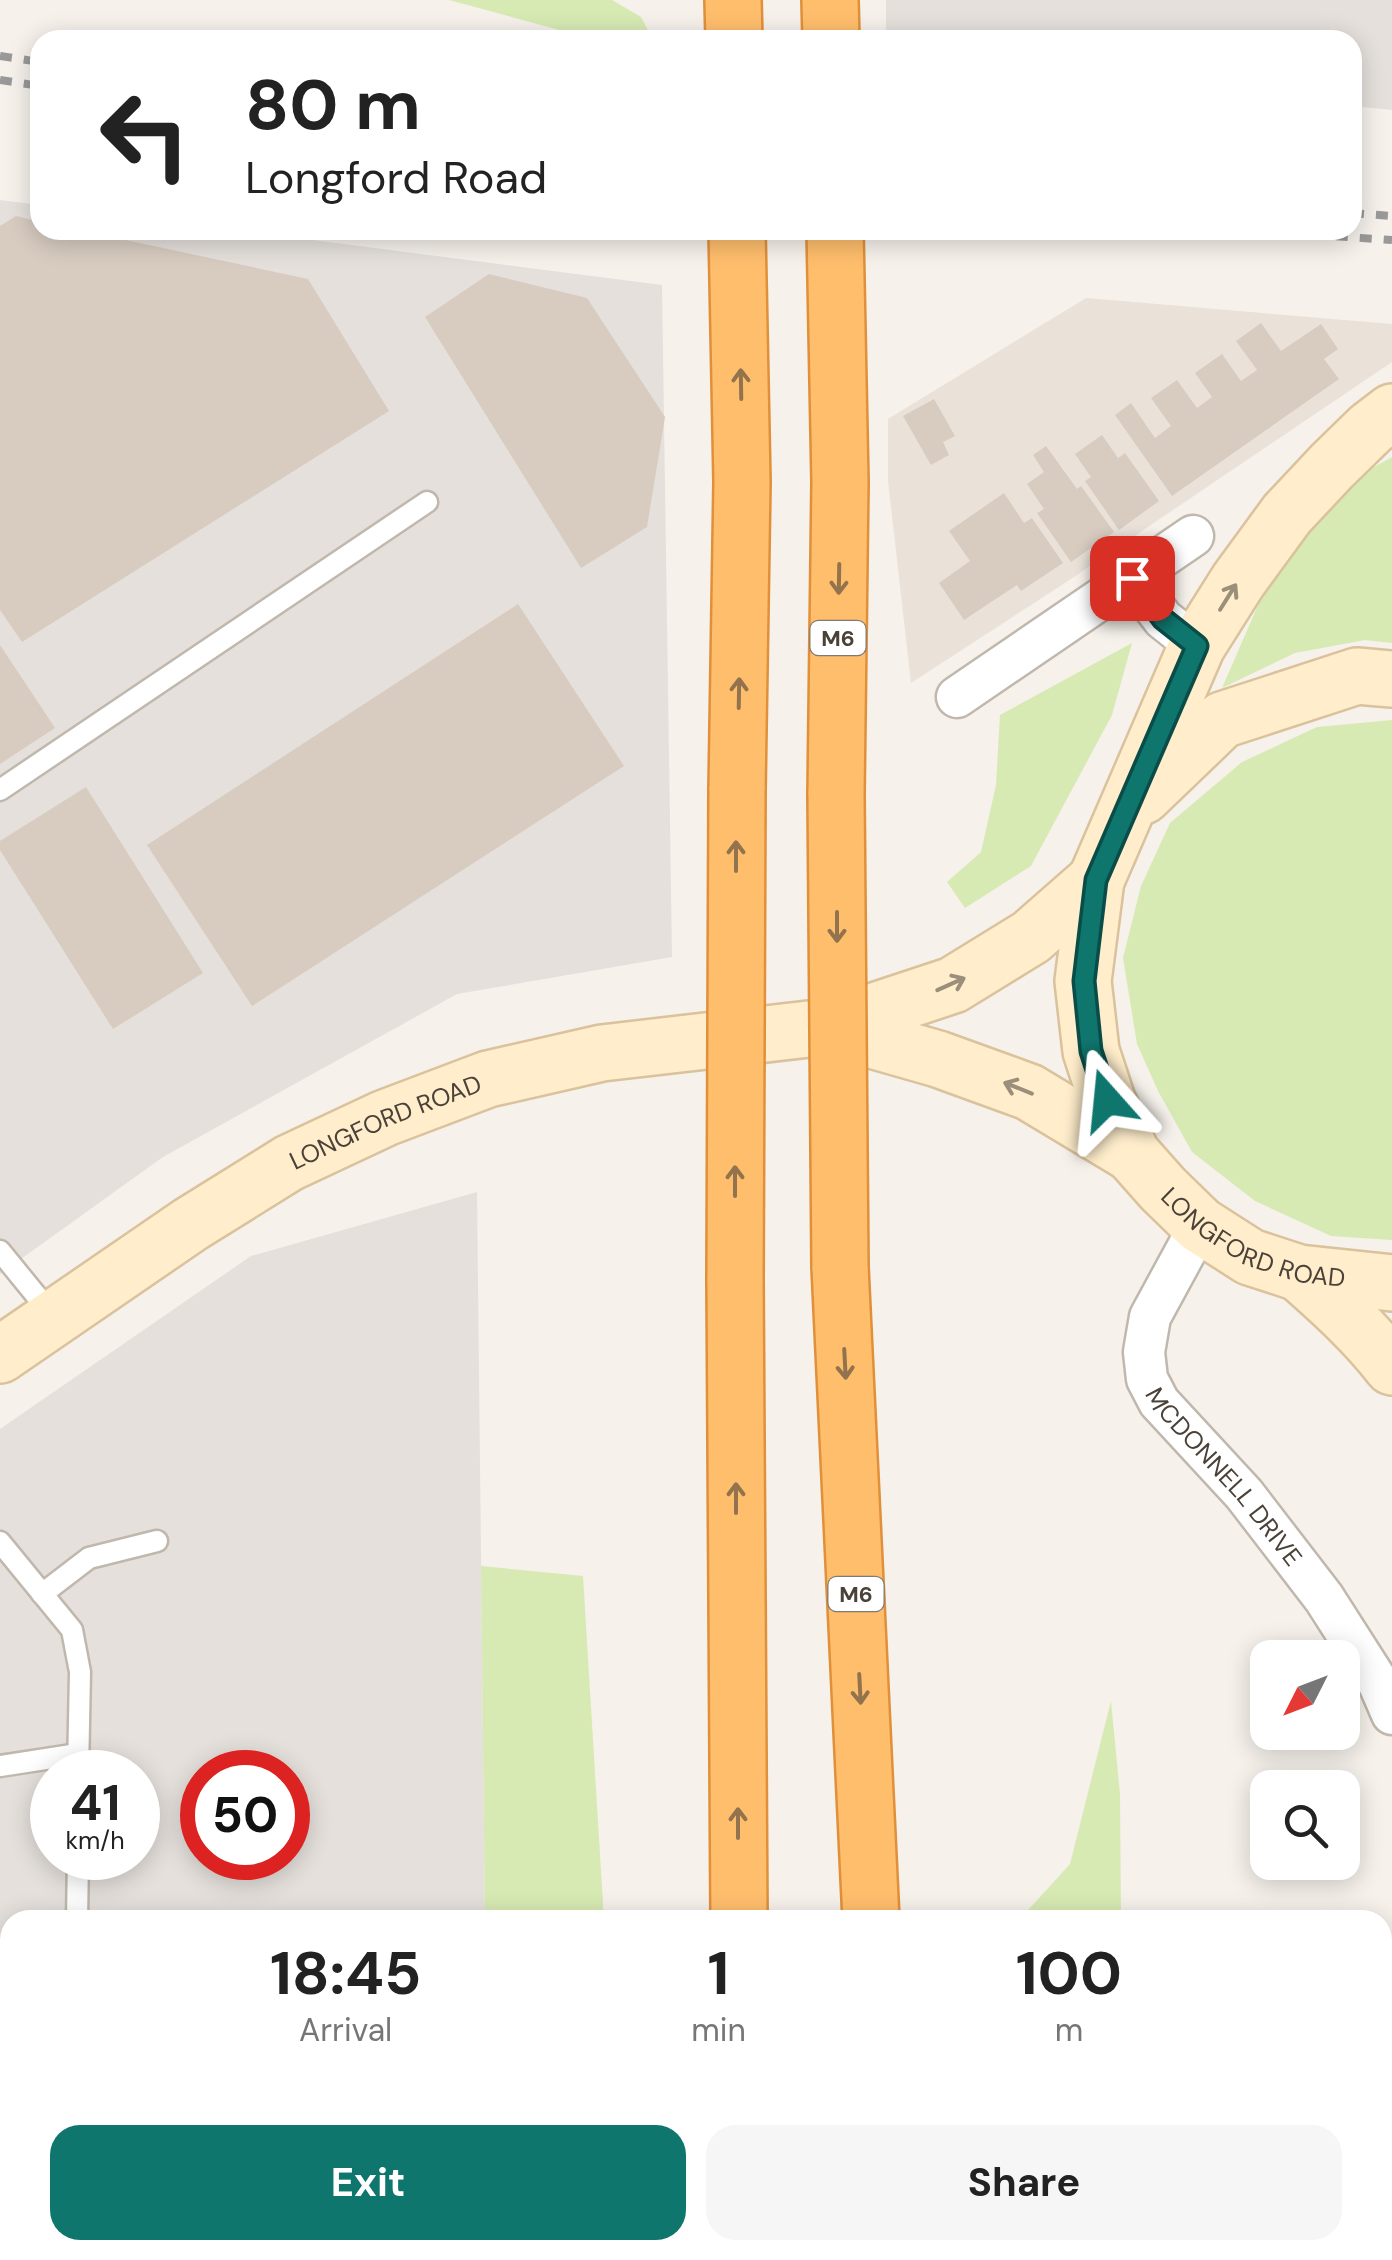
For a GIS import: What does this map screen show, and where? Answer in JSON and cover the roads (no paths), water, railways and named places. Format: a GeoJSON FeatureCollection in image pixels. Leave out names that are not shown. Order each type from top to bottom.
{"type":"FeatureCollection","features":[{"type":"Feature","properties":{"kind":"highway"},"geometry":{"type":"LineString","coordinates":[[733,0],[734,30]]}},
{"type":"Feature","properties":{"kind":"highway"},"geometry":{"type":"LineString","coordinates":[[830,0],[831,30]]}},
{"type":"Feature","properties":{"kind":"highway"},"geometry":{"type":"LineString","coordinates":[[738,240],[742,482],[734,1279],[739,1910]]}},
{"type":"Feature","properties":{"kind":"highway","name":"M6"},"geometry":{"type":"LineString","coordinates":[[834,240],[840,482],[836,794],[840,1267],[872,1910]]}},
{"type":"Feature","properties":{"kind":"main road","name":"LONGFORD ROAD"},"geometry":{"type":"LineString","coordinates":[[1392,412],[1370,428],[1287,514],[1197,646],[1096,880],[1084,981],[1091,1051],[1107,1100],[1132,1154],[1163,1189],[1200,1225],[1250,1257],[1299,1274],[1392,1283]]}},
{"type":"Feature","properties":{"kind":"main road","name":"LONGFORD ROAD"},"geometry":{"type":"LineString","coordinates":[[1126,812],[1222,720],[1357,676],[1392,680]]}},
{"type":"Feature","properties":{"kind":"main road","name":"LONGFORD ROAD"},"geometry":{"type":"LineString","coordinates":[[0,1356],[191,1224],[289,1163],[385,1118],[488,1079],[602,1053],[826,1027],[954,985],[1031,937],[1096,880]]}},
{"type":"Feature","properties":{"kind":"main road","name":"LONGFORD ROAD"},"geometry":{"type":"LineString","coordinates":[[826,1027],[938,1059],[1029,1092],[1132,1154]]}},
{"type":"Feature","properties":{"kind":"main road"},"geometry":{"type":"LineString","coordinates":[[1299,1274],[1346,1316],[1392,1367]]}},
{"type":"Feature","properties":{"kind":"street"},"geometry":{"type":"LineString","coordinates":[[957,697],[1193,536]]}},
{"type":"Feature","properties":{"kind":"street"},"geometry":{"type":"LineString","coordinates":[[1132,578],[1163,619],[1197,646]]}},
{"type":"Feature","properties":{"kind":"street","name":"MCDONNELL DRIVE"},"geometry":{"type":"LineString","coordinates":[[1200,1225],[1150,1316],[1144,1352],[1148,1378],[1160,1402],[1244,1494],[1324,1598],[1378,1684],[1392,1714]]}},
{"type":"Feature","properties":{"kind":"lane","name":"LONGFORD ROAD"},"geometry":{"type":"LineString","coordinates":[[1332,466],[1392,433]]}},
{"type":"Feature","properties":{"kind":"lane"},"geometry":{"type":"LineString","coordinates":[[0,790],[427,502]]}},
{"type":"Feature","properties":{"kind":"lane"},"geometry":{"type":"LineString","coordinates":[[0,1251],[54,1318]]}},
{"type":"Feature","properties":{"kind":"lane"},"geometry":{"type":"LineString","coordinates":[[42,1594],[89,1558],[156,1541]]}},
{"type":"Feature","properties":{"kind":"lane"},"geometry":{"type":"LineString","coordinates":[[0,1542],[72,1630],[80,1672],[78,1750]]}},
{"type":"Feature","properties":{"kind":"lane"},"geometry":{"type":"LineString","coordinates":[[0,1766],[30,1765]]}},
{"type":"Feature","properties":{"kind":"lane"},"geometry":{"type":"LineString","coordinates":[[77,1910],[78,1880]]}},
{"type":"Feature","properties":{"kind":"railway"},"geometry":{"type":"LineString","coordinates":[[0,56],[30,60]]}},
{"type":"Feature","properties":{"kind":"railway"},"geometry":{"type":"LineString","coordinates":[[0,80],[30,84]]}},
{"type":"Feature","properties":{"kind":"railway"},"geometry":{"type":"LineString","coordinates":[[1362,214],[1392,216]]}},
{"type":"Feature","properties":{"kind":"railway"},"geometry":{"type":"LineString","coordinates":[[1362,238],[1392,240]]}}]}
